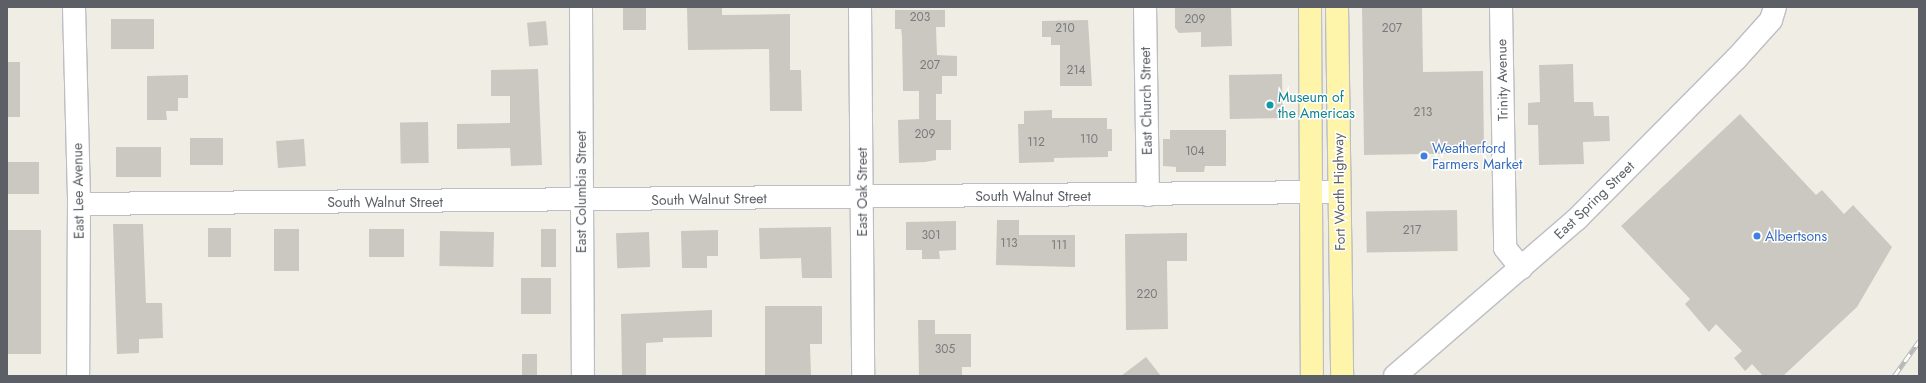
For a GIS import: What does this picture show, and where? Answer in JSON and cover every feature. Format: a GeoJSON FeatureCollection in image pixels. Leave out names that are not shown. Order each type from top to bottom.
{"type":"FeatureCollection","features":[{"type":"Feature","properties":{"kind":"main road","name":"Fort Worth Highway"},"geometry":{"type":"LineString","coordinates":[[1310,7],[1312,376]]}},
{"type":"Feature","properties":{"kind":"main road","name":"Fort Worth Highway"},"geometry":{"type":"LineString","coordinates":[[1337,7],[1342,376]]}},
{"type":"Feature","properties":{"kind":"street","name":"East Lee Avenue"},"geometry":{"type":"LineString","coordinates":[[74,7],[79,204],[78,376]]}},
{"type":"Feature","properties":{"kind":"street","name":"East Columbia Street"},"geometry":{"type":"LineString","coordinates":[[581,7],[583,376]]}},
{"type":"Feature","properties":{"kind":"street","name":"East Oak Street"},"geometry":{"type":"LineString","coordinates":[[860,7],[864,376]]}},
{"type":"Feature","properties":{"kind":"street","name":"East Church Street"},"geometry":{"type":"LineString","coordinates":[[1145,7],[1148,195]]}},
{"type":"Feature","properties":{"kind":"street","name":"Trinity Avenue"},"geometry":{"type":"LineString","coordinates":[[1501,7],[1505,248],[1521,268]]}},
{"type":"Feature","properties":{"kind":"street","name":"East Spring Street"},"geometry":{"type":"LineString","coordinates":[[1395,376],[1577,219],[1736,59],[1771,20],[1775,7]]}},
{"type":"Feature","properties":{"kind":"street","name":"South Walnut Street"},"geometry":{"type":"LineString","coordinates":[[79,204],[581,201],[862,196],[1148,195],[1339,192]]}},
{"type":"Feature","properties":{"kind":"building"},"geometry":{"type":"Polygon","coordinates":[[[623,7],[646,7],[646,30],[623,30],[623,7]]]}},
{"type":"Feature","properties":{"kind":"building"},"geometry":{"type":"Polygon","coordinates":[[[687,7],[722,7],[722,15],[790,14],[790,70],[801,70],[802,111],[770,111],[769,49],[688,50],[687,7]]]}},
{"type":"Feature","properties":{"kind":"building"},"geometry":{"type":"Polygon","coordinates":[[[1175,7],[1231,7],[1232,46],[1201,47],[1201,32],[1179,33],[1175,28],[1175,7]]]}},
{"type":"Feature","properties":{"kind":"building"},"geometry":{"type":"Polygon","coordinates":[[[1362,7],[1422,7],[1423,72],[1483,71],[1484,153],[1364,155],[1362,7]]]}},
{"type":"Feature","properties":{"kind":"building"},"geometry":{"type":"Polygon","coordinates":[[[895,10],[945,10],[945,27],[936,27],[937,55],[957,56],[957,76],[942,76],[942,94],[936,94],[936,120],[951,120],[951,150],[936,150],[936,160],[899,163],[898,120],[919,119],[919,91],[903,91],[902,36],[901,29],[895,29],[895,10]]]}},
{"type":"Feature","properties":{"kind":"building"},"geometry":{"type":"Polygon","coordinates":[[[111,19],[154,19],[154,49],[111,49],[111,19]]]}},
{"type":"Feature","properties":{"kind":"building"},"geometry":{"type":"Polygon","coordinates":[[[1088,20],[1092,86],[1060,86],[1060,45],[1051,45],[1051,37],[1042,37],[1042,21],[1088,20]]]}},
{"type":"Feature","properties":{"kind":"building"},"geometry":{"type":"Polygon","coordinates":[[[546,21],[548,45],[529,47],[527,23],[546,21]]]}},
{"type":"Feature","properties":{"kind":"building"},"geometry":{"type":"Polygon","coordinates":[[[7,62],[20,62],[20,117],[7,117],[7,62]]]}},
{"type":"Feature","properties":{"kind":"building"},"geometry":{"type":"Polygon","coordinates":[[[1573,64],[1574,102],[1593,102],[1594,116],[1609,116],[1610,141],[1583,142],[1584,164],[1539,165],[1538,125],[1528,125],[1528,103],[1540,102],[1539,65],[1573,64]]]}},
{"type":"Feature","properties":{"kind":"building"},"geometry":{"type":"Polygon","coordinates":[[[538,69],[542,165],[511,166],[510,148],[457,149],[457,124],[510,123],[510,96],[491,96],[491,70],[538,69]]]}},
{"type":"Feature","properties":{"kind":"building"},"geometry":{"type":"Polygon","coordinates":[[[1282,74],[1283,118],[1230,119],[1229,75],[1282,74]]]}},
{"type":"Feature","properties":{"kind":"building"},"geometry":{"type":"Polygon","coordinates":[[[188,75],[188,98],[178,98],[178,111],[166,111],[167,120],[147,120],[147,76],[188,75]]]}},
{"type":"Feature","properties":{"kind":"building"},"geometry":{"type":"Polygon","coordinates":[[[1052,110],[1052,118],[1107,118],[1107,129],[1112,129],[1112,151],[1108,151],[1108,157],[1054,158],[1054,162],[1019,163],[1018,124],[1024,124],[1024,111],[1052,110]]]}},
{"type":"Feature","properties":{"kind":"building","name":"Albertsons"},"geometry":{"type":"Polygon","coordinates":[[[1740,114],[1816,195],[1822,190],[1844,214],[1853,205],[1892,247],[1857,307],[1783,376],[1763,376],[1752,364],[1745,371],[1734,358],[1742,351],[1716,324],[1709,332],[1685,304],[1690,299],[1621,226],[1740,114]]]}},
{"type":"Feature","properties":{"kind":"building"},"geometry":{"type":"Polygon","coordinates":[[[400,122],[428,122],[429,163],[401,163],[400,122]]]}},
{"type":"Feature","properties":{"kind":"building"},"geometry":{"type":"Polygon","coordinates":[[[1170,130],[1226,130],[1226,166],[1205,166],[1204,172],[1176,172],[1176,167],[1163,166],[1163,139],[1170,139],[1170,130]]]}},
{"type":"Feature","properties":{"kind":"building"},"geometry":{"type":"Polygon","coordinates":[[[190,138],[223,138],[223,165],[190,165],[190,138]]]}},
{"type":"Feature","properties":{"kind":"building"},"geometry":{"type":"Polygon","coordinates":[[[304,139],[306,166],[278,168],[276,141],[304,139]]]}},
{"type":"Feature","properties":{"kind":"building"},"geometry":{"type":"Polygon","coordinates":[[[116,147],[161,147],[161,177],[116,177],[116,147]]]}},
{"type":"Feature","properties":{"kind":"building"},"geometry":{"type":"Polygon","coordinates":[[[7,162],[39,162],[39,194],[7,194],[7,162]]]}},
{"type":"Feature","properties":{"kind":"building"},"geometry":{"type":"Polygon","coordinates":[[[1457,210],[1458,251],[1367,253],[1366,212],[1457,210]]]}},
{"type":"Feature","properties":{"kind":"building"},"geometry":{"type":"Polygon","coordinates":[[[997,220],[1019,220],[1019,235],[1075,235],[1075,267],[996,265],[997,220]]]}},
{"type":"Feature","properties":{"kind":"building"},"geometry":{"type":"Polygon","coordinates":[[[956,221],[956,250],[939,251],[940,259],[922,259],[922,250],[906,250],[906,222],[956,221]]]}},
{"type":"Feature","properties":{"kind":"building"},"geometry":{"type":"Polygon","coordinates":[[[113,224],[143,224],[146,303],[162,303],[163,338],[139,339],[139,353],[117,354],[113,224]]]}},
{"type":"Feature","properties":{"kind":"building"},"geometry":{"type":"Polygon","coordinates":[[[831,227],[832,278],[802,278],[801,258],[760,259],[759,228],[831,227]]]}},
{"type":"Feature","properties":{"kind":"building"},"geometry":{"type":"Polygon","coordinates":[[[208,228],[231,228],[231,257],[208,257],[208,228]]]}},
{"type":"Feature","properties":{"kind":"building"},"geometry":{"type":"Polygon","coordinates":[[[274,229],[299,229],[299,271],[274,271],[274,229]]]}},
{"type":"Feature","properties":{"kind":"building"},"geometry":{"type":"Polygon","coordinates":[[[369,229],[404,229],[404,257],[369,257],[369,229]]]}},
{"type":"Feature","properties":{"kind":"building"},"geometry":{"type":"Polygon","coordinates":[[[541,229],[556,229],[556,267],[541,267],[541,229]]]}},
{"type":"Feature","properties":{"kind":"building"},"geometry":{"type":"Polygon","coordinates":[[[7,230],[41,230],[41,354],[7,354],[7,230]]]}},
{"type":"Feature","properties":{"kind":"building"},"geometry":{"type":"Polygon","coordinates":[[[718,230],[718,256],[707,256],[707,268],[682,268],[681,231],[718,230]]]}},
{"type":"Feature","properties":{"kind":"building"},"geometry":{"type":"Polygon","coordinates":[[[440,231],[494,232],[493,267],[439,266],[440,231]]]}},
{"type":"Feature","properties":{"kind":"building"},"geometry":{"type":"Polygon","coordinates":[[[649,232],[650,267],[617,268],[616,233],[649,232]]]}},
{"type":"Feature","properties":{"kind":"building"},"geometry":{"type":"Polygon","coordinates":[[[1187,233],[1187,261],[1167,261],[1168,329],[1126,330],[1125,234],[1187,233]]]}},
{"type":"Feature","properties":{"kind":"building"},"geometry":{"type":"Polygon","coordinates":[[[521,278],[551,278],[551,314],[521,314],[521,278]]]}},
{"type":"Feature","properties":{"kind":"building"},"geometry":{"type":"Polygon","coordinates":[[[765,306],[822,306],[822,344],[810,344],[811,376],[765,376],[765,306]]]}},
{"type":"Feature","properties":{"kind":"building"},"geometry":{"type":"Polygon","coordinates":[[[712,310],[712,337],[663,338],[663,342],[646,343],[646,376],[622,376],[621,314],[712,310]]]}},
{"type":"Feature","properties":{"kind":"building"},"geometry":{"type":"Polygon","coordinates":[[[918,320],[935,320],[935,334],[971,334],[971,367],[962,367],[962,376],[919,376],[918,320]]]}},
{"type":"Feature","properties":{"kind":"building"},"geometry":{"type":"Polygon","coordinates":[[[522,354],[537,354],[537,376],[522,376],[522,354]]]}},
{"type":"Feature","properties":{"kind":"building"},"geometry":{"type":"Polygon","coordinates":[[[1146,357],[1161,376],[1121,376],[1146,357]]]}},
{"type":"Feature","properties":{"kind":"railway"},"geometry":{"type":"LineString","coordinates":[[1894,376],[1919,341]]}},
{"type":"Feature","properties":{"kind":"place","name":"Museum of the Americas"},"geometry":{"type":"Point","coordinates":[1270,105]}},
{"type":"Feature","properties":{"kind":"place","name":"Weatherford Farmers Market"},"geometry":{"type":"Point","coordinates":[1424,156]}},
{"type":"Feature","properties":{"kind":"place","name":"Albertsons"},"geometry":{"type":"Point","coordinates":[1757,236]}}]}
